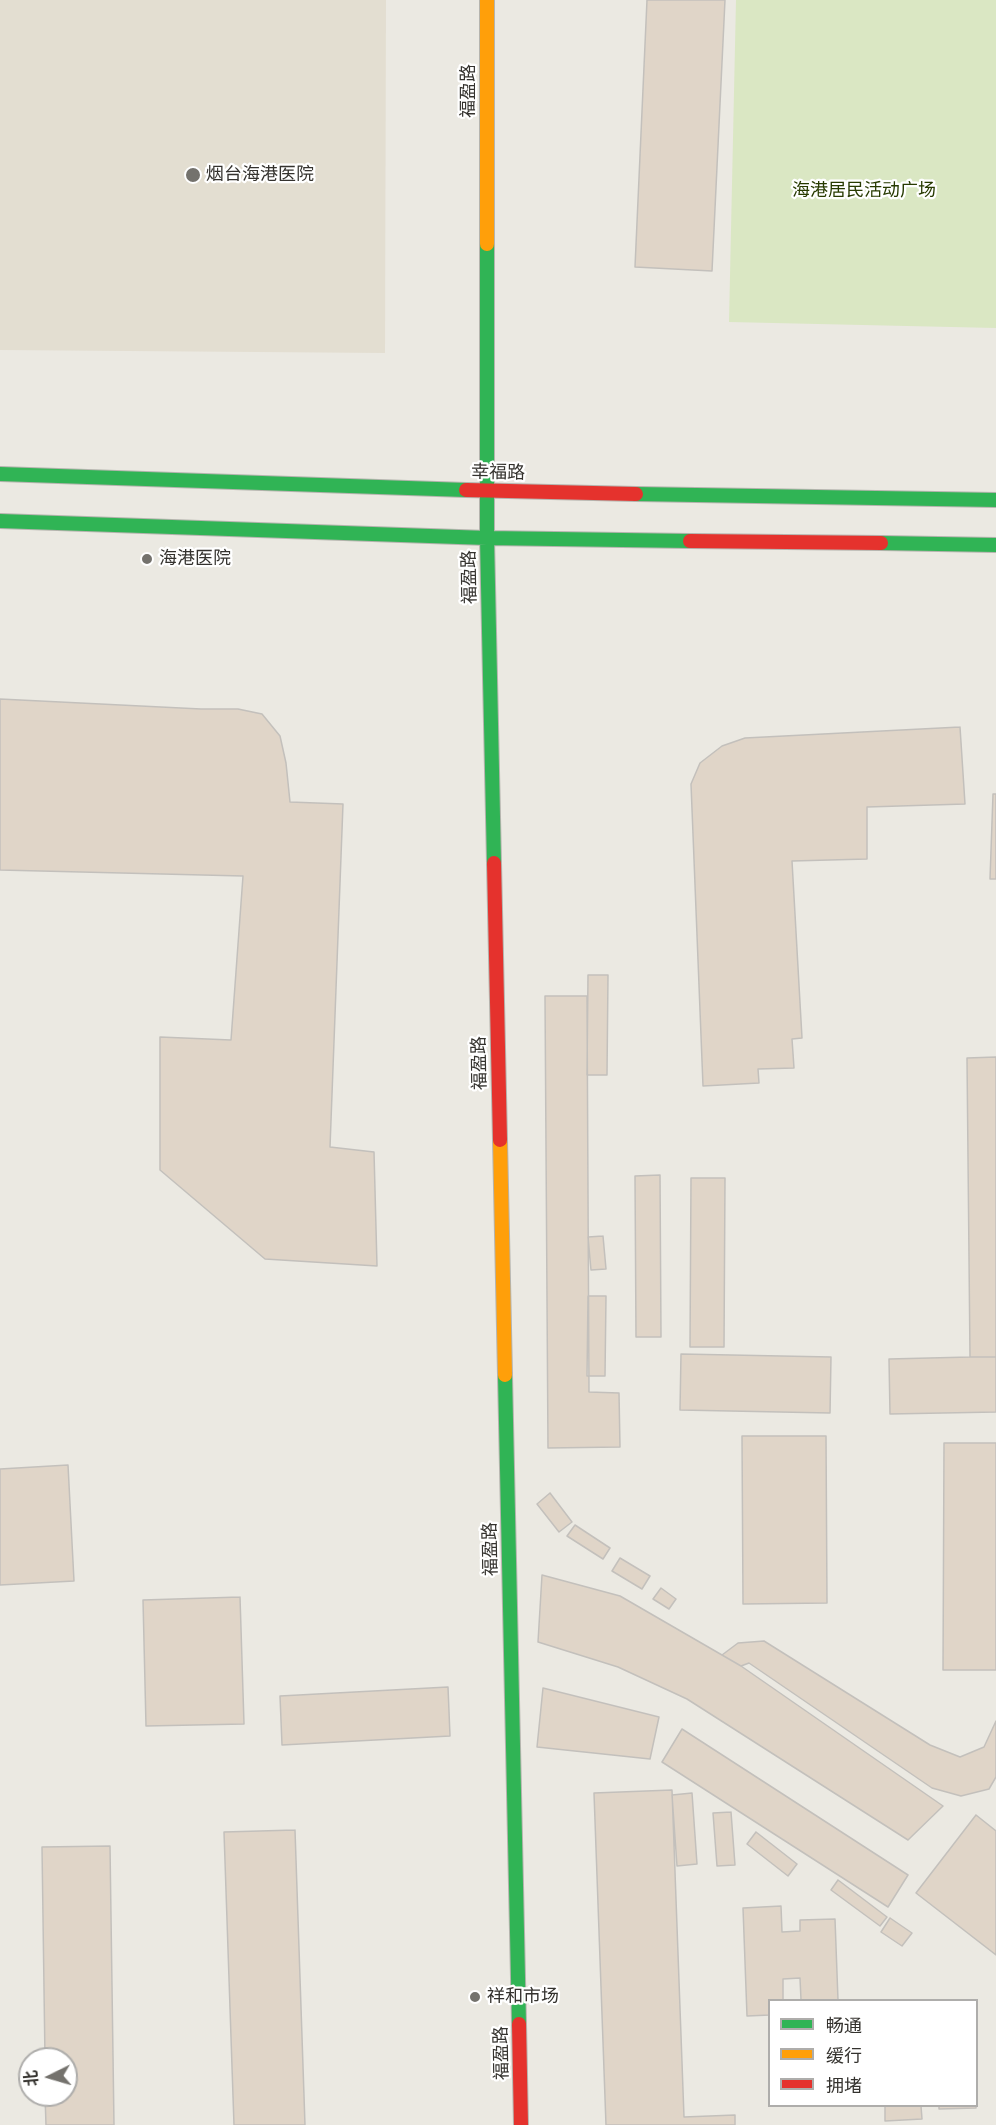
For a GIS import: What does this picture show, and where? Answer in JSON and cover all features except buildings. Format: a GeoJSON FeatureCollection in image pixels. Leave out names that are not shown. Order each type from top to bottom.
{"type":"FeatureCollection","features":[{"type":"Feature","properties":{"kind":"street","name":"福盈路"},"geometry":{"type":"LineString","coordinates":[[488,0],[487,538],[521,2125]]}},
{"type":"Feature","properties":{"kind":"street","name":"幸福路"},"geometry":{"type":"LineString","coordinates":[[0,474],[488,491],[996,500]]}},
{"type":"Feature","properties":{"kind":"street"},"geometry":{"type":"LineString","coordinates":[[0,521],[487,538],[996,545]]}},
{"type":"Feature","properties":{"kind":"shaded area","name":"烟台海港医院"},"geometry":{"type":"Polygon","coordinates":[[[0,0],[386,0],[385,353],[0,350],[0,0]]]}},
{"type":"Feature","properties":{"kind":"green space","name":"海港居民活动广场"},"geometry":{"type":"Polygon","coordinates":[[[736,0],[996,0],[996,328],[729,322],[736,0]]]}},
{"type":"Feature","properties":{"kind":"traffic: fast"},"geometry":{"type":"LineString","coordinates":[[487,244],[487,538],[494,863]]}},
{"type":"Feature","properties":{"kind":"traffic: fast"},"geometry":{"type":"LineString","coordinates":[[0,474],[466,490]]}},
{"type":"Feature","properties":{"kind":"traffic: fast"},"geometry":{"type":"LineString","coordinates":[[636,494],[996,500]]}},
{"type":"Feature","properties":{"kind":"traffic: fast"},"geometry":{"type":"LineString","coordinates":[[0,521],[487,538],[690,541]]}},
{"type":"Feature","properties":{"kind":"traffic: fast"},"geometry":{"type":"LineString","coordinates":[[881,543],[996,545]]}},
{"type":"Feature","properties":{"kind":"traffic: fast"},"geometry":{"type":"LineString","coordinates":[[505,1375],[519,2024]]}},
{"type":"Feature","properties":{"kind":"traffic: slow"},"geometry":{"type":"LineString","coordinates":[[487,0],[487,244]]}},
{"type":"Feature","properties":{"kind":"traffic: slow"},"geometry":{"type":"LineString","coordinates":[[500,1140],[505,1375]]}},
{"type":"Feature","properties":{"kind":"traffic: jam"},"geometry":{"type":"LineString","coordinates":[[466,490],[636,494]]}},
{"type":"Feature","properties":{"kind":"traffic: jam"},"geometry":{"type":"LineString","coordinates":[[690,541],[881,543]]}},
{"type":"Feature","properties":{"kind":"traffic: jam"},"geometry":{"type":"LineString","coordinates":[[494,863],[500,1140]]}},
{"type":"Feature","properties":{"kind":"traffic: jam"},"geometry":{"type":"LineString","coordinates":[[519,2024],[521,2125]]}},
{"type":"Feature","properties":{"kind":"place","name":"烟台海港医院"},"geometry":{"type":"Point","coordinates":[193,175]}},
{"type":"Feature","properties":{"kind":"place","name":"海港医院"},"geometry":{"type":"Point","coordinates":[147,559]}},
{"type":"Feature","properties":{"kind":"place","name":"祥和市场"},"geometry":{"type":"Point","coordinates":[475,1997]}}]}
